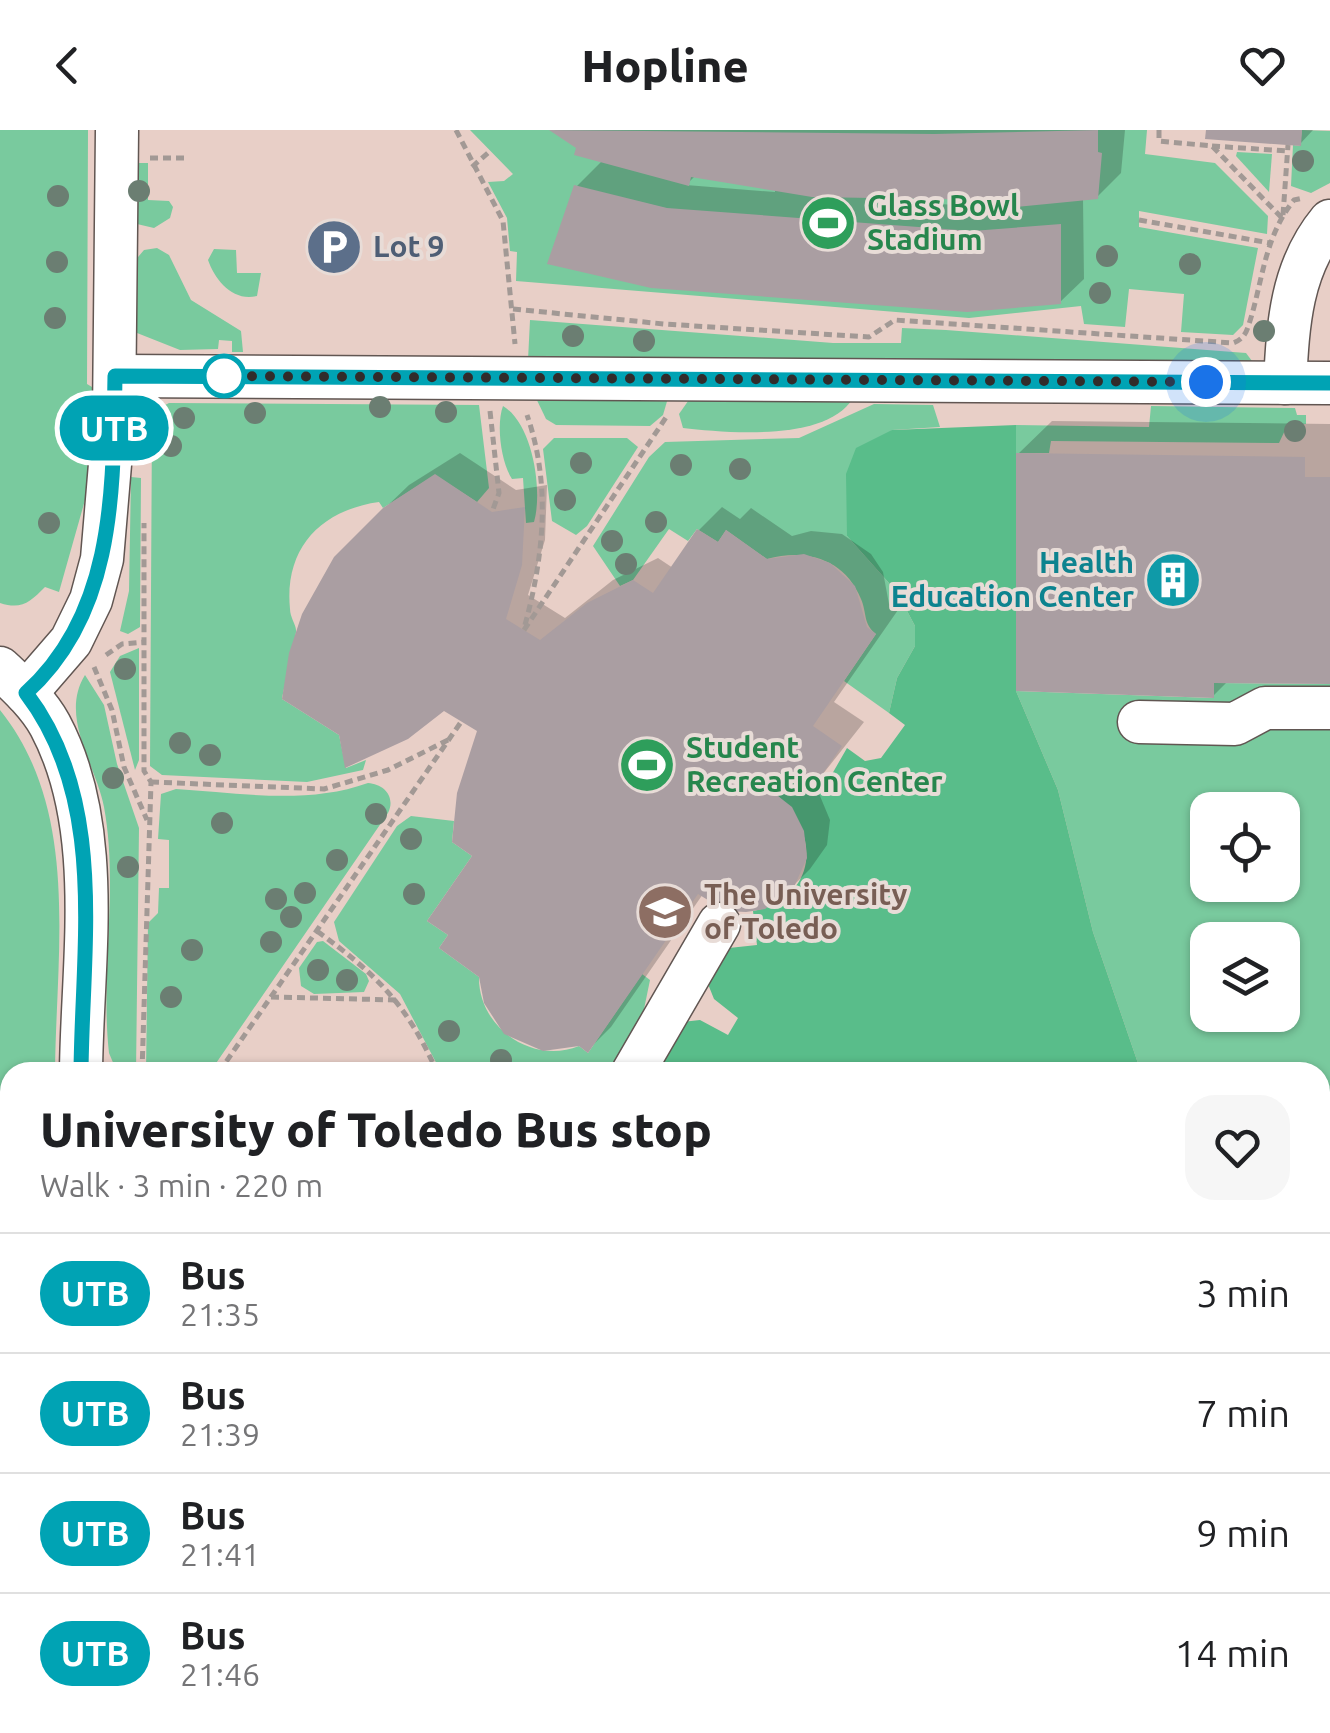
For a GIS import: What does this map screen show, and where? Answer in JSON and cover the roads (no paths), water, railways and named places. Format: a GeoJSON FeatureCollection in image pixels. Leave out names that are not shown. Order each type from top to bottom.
{"type":"FeatureCollection","features":[{"type":"Feature","properties":{"kind":"street"},"geometry":{"type":"LineString","coordinates":[[81,1062],[82,831],[64,759],[50,724],[13,680],[71,641],[97,582],[110,484],[127,144]]}},
{"type":"Feature","properties":{"kind":"street"},"geometry":{"type":"LineString","coordinates":[[1285,383],[1294,293],[1312,246],[1330,220]]}},
{"type":"Feature","properties":{"kind":"street"},"geometry":{"type":"LineString","coordinates":[[115,376],[690,376],[1330,383]]}},
{"type":"Feature","properties":{"kind":"street"},"geometry":{"type":"LineString","coordinates":[[1139,722],[1235,724],[1265,708],[1330,708]]}},
{"type":"Feature","properties":{"kind":"street"},"geometry":{"type":"LineString","coordinates":[[638,1062],[719,924]]}},
{"type":"Feature","properties":{"kind":"place","name":"Glass Bowl Stadium"},"geometry":{"type":"Point","coordinates":[828,223]}},
{"type":"Feature","properties":{"kind":"place","name":"Lot 9"},"geometry":{"type":"Point","coordinates":[334,247]}},
{"type":"Feature","properties":{"kind":"place","name":"Health Education Center"},"geometry":{"type":"Point","coordinates":[1173,580]}},
{"type":"Feature","properties":{"kind":"place","name":"Student Recreation Center"},"geometry":{"type":"Point","coordinates":[647,765]}},
{"type":"Feature","properties":{"kind":"place","name":"The University of Toledo"},"geometry":{"type":"Point","coordinates":[665,912]}}]}
